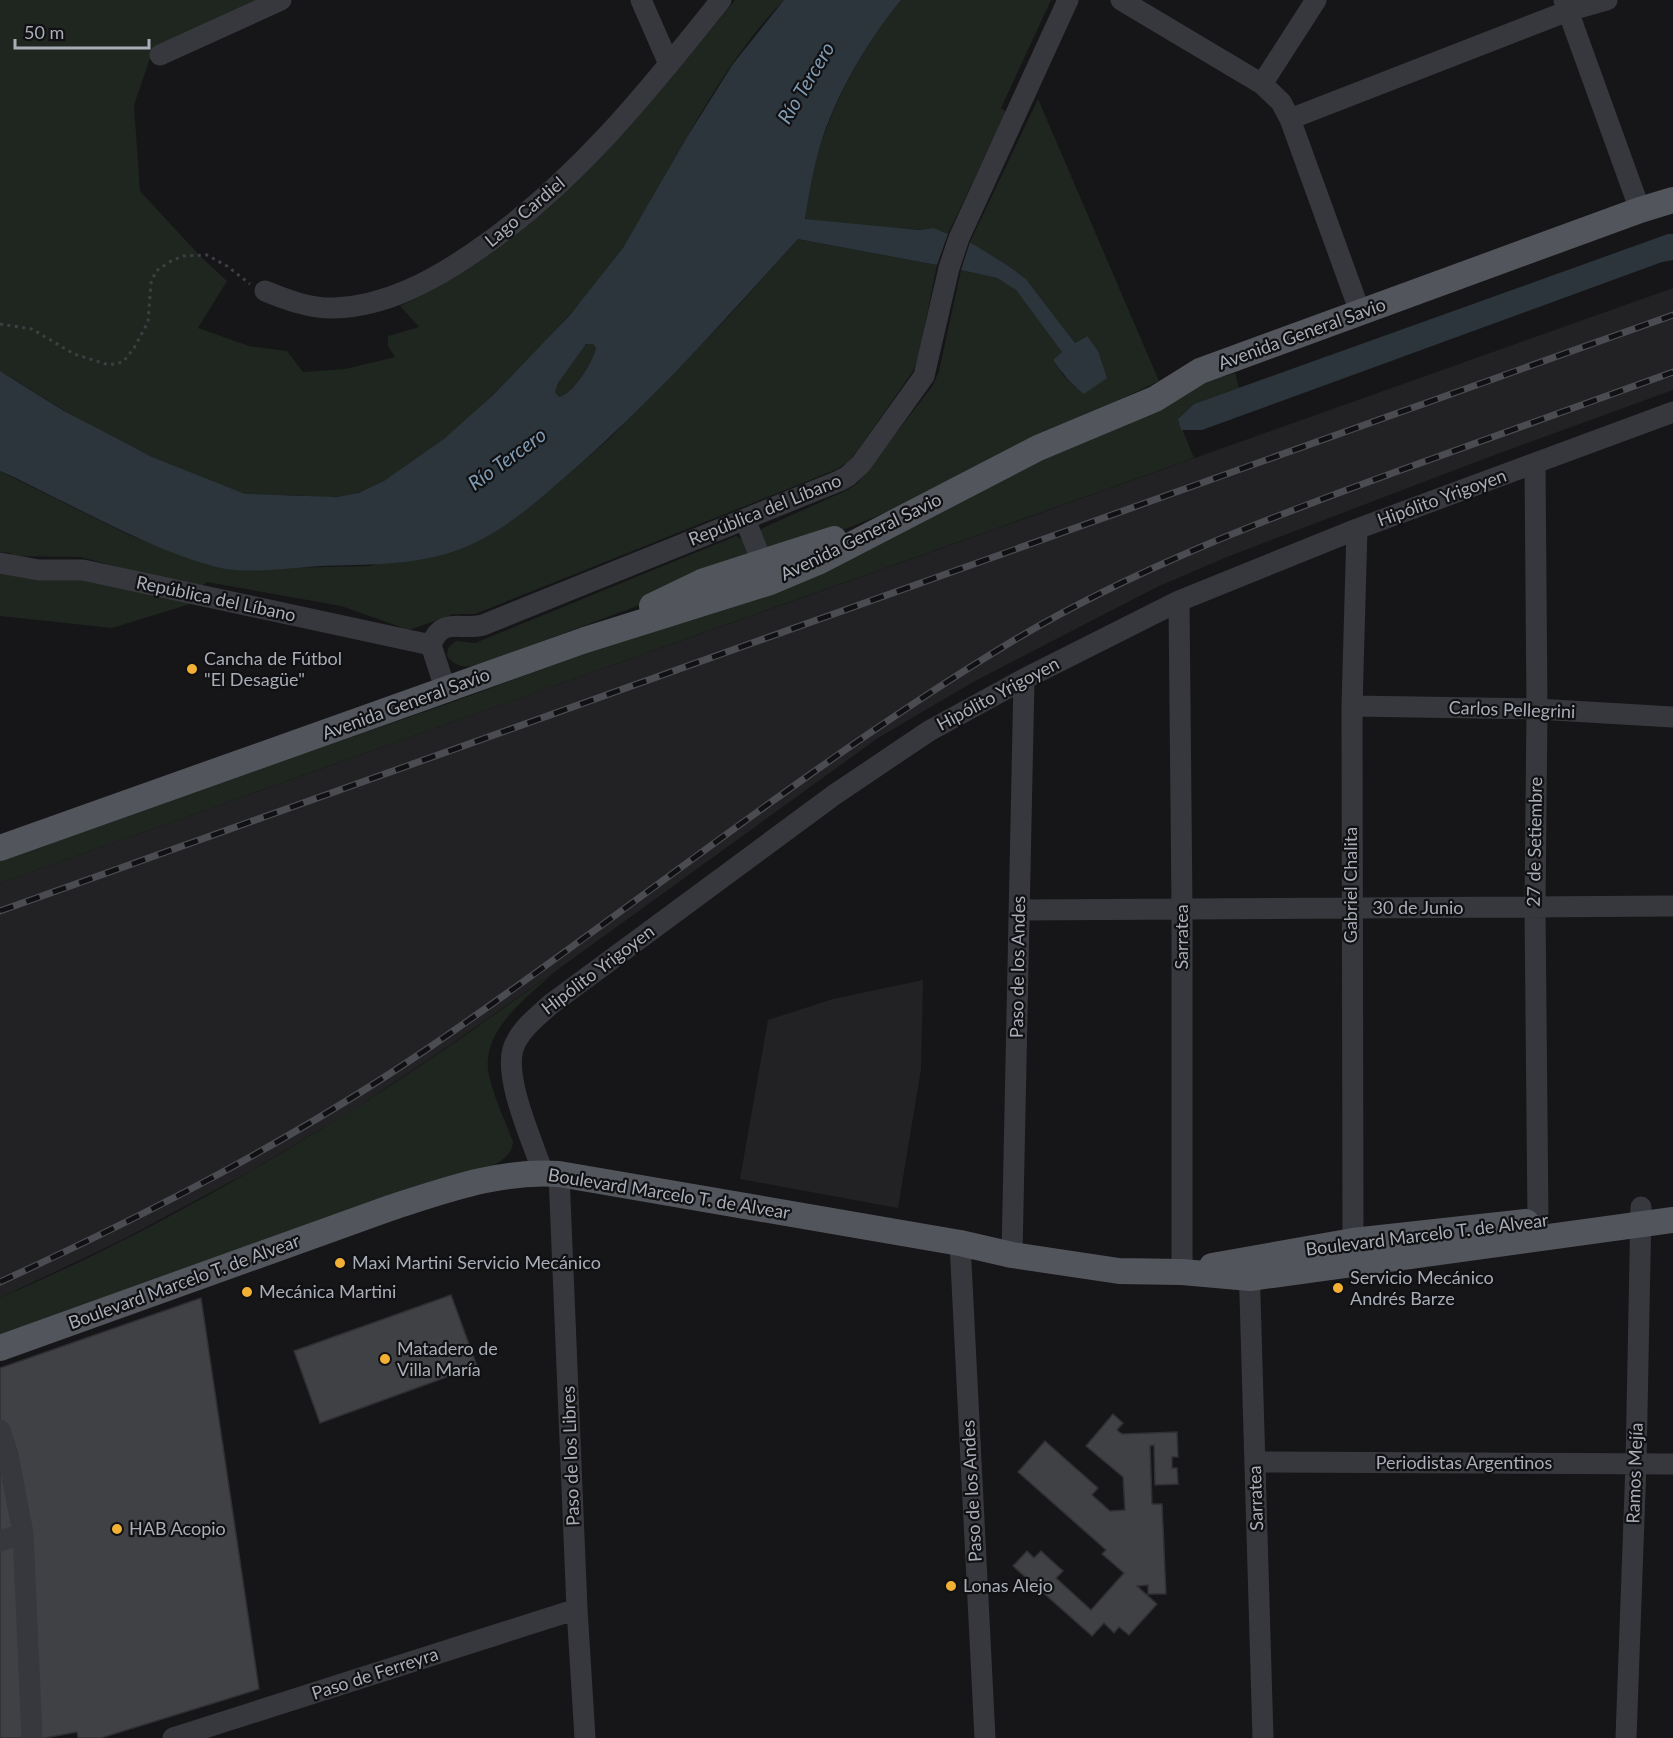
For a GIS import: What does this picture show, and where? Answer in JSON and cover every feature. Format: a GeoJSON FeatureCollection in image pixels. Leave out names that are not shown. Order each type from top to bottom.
{"type":"FeatureCollection","features":[{"type":"Feature","properties":{"kind":"main road","name":"Avenida General Savio"},"geometry":{"type":"LineString","coordinates":[[0,848],[585,640],[685,589],[766,572],[847,534],[940,497],[1038,448],[1155,399],[1200,370],[1673,200]]}},
{"type":"Feature","properties":{"kind":"main road","name":"Boulevard Marcelo T. de Alvear"},"geometry":{"type":"LineString","coordinates":[[0,1348],[429,1195],[496,1177],[522,1173],[551,1174],[960,1243],[1012,1256],[1119,1270],[1182,1272],[1249,1268],[1641,1215],[1673,1204]]}},
{"type":"Feature","properties":{"kind":"main road","name":"Boulevard Marcelo T. de Alvear"},"geometry":{"type":"LineString","coordinates":[[1249,1268],[1353,1241],[1538,1221],[1641,1215],[1673,1220]]}},
{"type":"Feature","properties":{"kind":"street"},"geometry":{"type":"LineString","coordinates":[[160,55],[281,0]]}},
{"type":"Feature","properties":{"kind":"street"},"geometry":{"type":"LineString","coordinates":[[641,0],[669,64]]}},
{"type":"Feature","properties":{"kind":"street","name":"Lago Cardiel"},"geometry":{"type":"LineString","coordinates":[[265,291],[286,300],[311,306],[333,308],[356,306],[406,291],[454,266],[504,232],[554,190],[604,140],[721,0]]}},
{"type":"Feature","properties":{"kind":"street","name":"República del Líbano"},"geometry":{"type":"LineString","coordinates":[[0,563],[39,570],[83,570],[431,645],[439,631],[445,627],[452,625],[472,628],[483,625],[839,481],[861,464],[924,376],[949,268],[959,237],[1068,0]]}},
{"type":"Feature","properties":{"kind":"street"},"geometry":{"type":"LineString","coordinates":[[1121,0],[1262,84],[1281,102],[1290,119],[1360,312]]}},
{"type":"Feature","properties":{"kind":"street"},"geometry":{"type":"LineString","coordinates":[[1262,84],[1316,0]]}},
{"type":"Feature","properties":{"kind":"street"},"geometry":{"type":"LineString","coordinates":[[1290,119],[1566,5],[1607,0]]}},
{"type":"Feature","properties":{"kind":"street"},"geometry":{"type":"LineString","coordinates":[[1566,5],[1640,210]]}},
{"type":"Feature","properties":{"kind":"street","name":"Hipólito Yrigoyen"},"geometry":{"type":"LineString","coordinates":[[551,1174],[519,1102],[512,1070],[514,1048],[520,1035],[551,1004],[834,795],[929,731],[1024,679],[1179,601],[1357,529],[1673,412]]}},
{"type":"Feature","properties":{"kind":"street","name":"27 de Setiembre"},"geometry":{"type":"LineString","coordinates":[[1535,464],[1538,1221]]}},
{"type":"Feature","properties":{"kind":"street"},"geometry":{"type":"LineString","coordinates":[[745,519],[766,572]]}},
{"type":"Feature","properties":{"kind":"street","name":"Gabriel Chalita"},"geometry":{"type":"LineString","coordinates":[[1353,1241],[1352,706],[1357,529]]}},
{"type":"Feature","properties":{"kind":"street","name":"Sarratea"},"geometry":{"type":"LineString","coordinates":[[1179,601],[1182,1272]]}},
{"type":"Feature","properties":{"kind":"street"},"geometry":{"type":"LineString","coordinates":[[431,645],[446,691]]}},
{"type":"Feature","properties":{"kind":"street","name":"Paso de los Andes"},"geometry":{"type":"LineString","coordinates":[[1012,1256],[1024,679]]}},
{"type":"Feature","properties":{"kind":"street","name":"Carlos Pellegrini"},"geometry":{"type":"LineString","coordinates":[[1352,706],[1537,709],[1673,717]]}},
{"type":"Feature","properties":{"kind":"street","name":"30 de Junio"},"geometry":{"type":"LineString","coordinates":[[1020,910],[1673,906]]}},
{"type":"Feature","properties":{"kind":"street","name":"Paso de los Libres"},"geometry":{"type":"LineString","coordinates":[[551,1174],[585,1738]]}},
{"type":"Feature","properties":{"kind":"street","name":"Ramos Mejía"},"geometry":{"type":"LineString","coordinates":[[1626,1738],[1636,1464],[1641,1215]]}},
{"type":"Feature","properties":{"kind":"street","name":"Paso de los Andes"},"geometry":{"type":"LineString","coordinates":[[960,1243],[985,1738]]}},
{"type":"Feature","properties":{"kind":"street","name":"Sarratea"},"geometry":{"type":"LineString","coordinates":[[1249,1268],[1263,1738]]}},
{"type":"Feature","properties":{"kind":"street"},"geometry":{"type":"LineString","coordinates":[[0,1430],[4,1457],[23,1533],[32,1738]]}},
{"type":"Feature","properties":{"kind":"street","name":"Periodistas Argentinos"},"geometry":{"type":"LineString","coordinates":[[1255,1462],[1673,1464]]}},
{"type":"Feature","properties":{"kind":"street"},"geometry":{"type":"LineString","coordinates":[[0,1541],[23,1533]]}},
{"type":"Feature","properties":{"kind":"street","name":"Paso de Ferreyra"},"geometry":{"type":"LineString","coordinates":[[173,1738],[577,1609]]}},
{"type":"Feature","properties":{"kind":"path"},"geometry":{"type":"LineString","coordinates":[[0,324],[32,329],[74,354],[109,365],[123,362],[134,348],[148,322],[151,283],[156,271],[171,261],[183,256],[207,255],[265,291]]}},
{"type":"Feature","properties":{"kind":"shaded area"},"geometry":{"type":"Polygon","coordinates":[[[0,0],[259,0],[154,47],[134,105],[140,191],[201,257],[227,281],[198,328],[249,346],[287,351],[303,372],[345,369],[395,357],[388,346],[388,336],[419,327],[400,306],[442,285],[481,260],[553,203],[619,137],[735,0],[784,0],[749,40],[718,85],[629,239],[599,281],[571,313],[480,407],[442,442],[380,483],[350,495],[332,497],[254,495],[233,490],[165,463],[113,438],[0,371],[0,0]]]}},
{"type":"Feature","properties":{"kind":"shaded area"},"geometry":{"type":"Polygon","coordinates":[[[901,0],[1051,0],[1001,108],[1006,112],[948,234],[934,228],[919,230],[805,220],[818,152],[836,105],[865,50],[901,0]]]}},
{"type":"Feature","properties":{"kind":"shaded area"},"geometry":{"type":"Polygon","coordinates":[[[1038,99],[1159,381],[1064,426],[942,489],[848,528],[776,552],[767,552],[759,531],[858,483],[933,385],[939,371],[961,270],[997,278],[1016,290],[1063,352],[1053,360],[1076,388],[1086,336],[1075,343],[1026,279],[970,242],[1038,99]]]}},
{"type":"Feature","properties":{"kind":"shaded area"},"geometry":{"type":"Polygon","coordinates":[[[798,239],[937,265],[918,359],[913,371],[856,453],[847,463],[835,470],[475,614],[454,614],[409,630],[341,606],[207,582],[199,588],[80,557],[13,556],[11,553],[0,552],[0,471],[129,535],[214,567],[240,569],[369,566],[489,534],[519,515],[611,437],[728,317],[798,239]]]}},
{"type":"Feature","properties":{"kind":"shaded area"},"geometry":{"type":"Polygon","coordinates":[[[1673,288],[1673,390],[1227,557],[1157,587],[975,681],[878,738],[557,970],[347,1114],[247,1173],[122,1240],[0,1298],[0,883],[1673,288]]]}},
{"type":"Feature","properties":{"kind":"shaded area"},"geometry":{"type":"Polygon","coordinates":[[[589,343],[596,348],[591,361],[570,390],[559,397],[555,392],[564,373],[579,351],[589,343]]]}},
{"type":"Feature","properties":{"kind":"shaded area"},"geometry":{"type":"Polygon","coordinates":[[[1235,373],[1239,388],[1194,404],[1178,419],[1194,458],[0,883],[0,859],[811,575],[1015,472],[1198,385],[1235,373]]]}},
{"type":"Feature","properties":{"kind":"shaded area"},"geometry":{"type":"Polygon","coordinates":[[[736,536],[743,540],[748,555],[659,598],[478,665],[461,666],[447,656],[448,648],[456,641],[475,643],[736,536]]]}},
{"type":"Feature","properties":{"kind":"shaded area"},"geometry":{"type":"Polygon","coordinates":[[[0,569],[92,579],[203,600],[112,628],[0,616],[0,569]]]}},
{"type":"Feature","properties":{"kind":"shaded area"},"geometry":{"type":"Polygon","coordinates":[[[557,970],[509,1016],[491,1044],[488,1059],[489,1075],[513,1142],[505,1158],[496,1164],[476,1172],[446,1179],[0,1339],[0,1298],[133,1235],[262,1164],[400,1079],[557,970]]]}},
{"type":"Feature","properties":{"kind":"shaded area"},"geometry":{"type":"Polygon","coordinates":[[[923,980],[921,1069],[898,1208],[740,1179],[768,1020],[833,999],[923,980]]]}},
{"type":"Feature","properties":{"kind":"water","name":"Río Tercero"},"geometry":{"type":"Polygon","coordinates":[[[784,0],[901,0],[865,51],[834,108],[818,155],[805,219],[919,230],[934,228],[948,234],[937,265],[798,239],[692,354],[609,438],[536,502],[487,536],[452,552],[420,560],[266,570],[224,569],[193,560],[118,529],[0,471],[0,371],[64,411],[152,457],[245,494],[337,497],[358,493],[384,481],[444,439],[493,395],[570,315],[623,248],[687,137],[733,64],[784,0]],[[586,344],[558,383],[555,392],[559,397],[576,384],[587,369],[596,348],[593,344],[586,344]]]}},
{"type":"Feature","properties":{"kind":"water"},"geometry":{"type":"Polygon","coordinates":[[[1673,234],[1673,260],[1662,262],[1202,430],[1181,430],[1178,419],[1194,404],[1673,234]]]}},
{"type":"Feature","properties":{"kind":"water"},"geometry":{"type":"Polygon","coordinates":[[[970,242],[1026,279],[1075,343],[1087,336],[1098,351],[1107,378],[1084,394],[1071,382],[1053,360],[1062,352],[1016,290],[997,278],[961,270],[970,242]]]}},
{"type":"Feature","properties":{"kind":"building","name":"Matadero de Villa María"},"geometry":{"type":"Polygon","coordinates":[[[451,1295],[477,1366],[320,1423],[294,1351],[451,1295]]]}},
{"type":"Feature","properties":{"kind":"building","name":"HAB Acopio"},"geometry":{"type":"Polygon","coordinates":[[[201,1298],[259,1689],[101,1738],[78,1738],[77,1732],[45,1738],[0,1738],[0,1368],[201,1298]]]}},
{"type":"Feature","properties":{"kind":"building"},"geometry":{"type":"Polygon","coordinates":[[[1113,1414],[1123,1423],[1117,1430],[1122,1434],[1177,1432],[1178,1457],[1172,1457],[1172,1468],[1177,1468],[1178,1484],[1155,1485],[1154,1445],[1150,1446],[1152,1504],[1162,1504],[1166,1594],[1148,1594],[1148,1585],[1137,1586],[1157,1604],[1129,1635],[1119,1627],[1114,1633],[1104,1623],[1092,1636],[1013,1566],[1027,1551],[1034,1558],[1041,1551],[1063,1571],[1056,1578],[1091,1610],[1124,1573],[1102,1554],[1106,1550],[1018,1472],[1045,1441],[1098,1488],[1092,1495],[1110,1511],[1125,1510],[1123,1477],[1086,1446],[1113,1414]]]}},
{"type":"Feature","properties":{"kind":"railway"},"geometry":{"type":"LineString","coordinates":[[0,911],[1673,315]]}},
{"type":"Feature","properties":{"kind":"railway"},"geometry":{"type":"LineString","coordinates":[[0,1282],[111,1230],[220,1174],[379,1081],[502,997],[858,741],[931,692],[1053,618],[1150,570],[1249,527],[1673,372]]}},
{"type":"Feature","properties":{"kind":"place","name":"Cancha de Fútbol \"El Desagüe\""},"geometry":{"type":"Point","coordinates":[192,669]}},
{"type":"Feature","properties":{"kind":"place","name":"Maxi Martini Servicio Mecánico"},"geometry":{"type":"Point","coordinates":[340,1263]}},
{"type":"Feature","properties":{"kind":"place","name":"Servicio Mecánico Andrés Barze"},"geometry":{"type":"Point","coordinates":[1338,1288]}},
{"type":"Feature","properties":{"kind":"place","name":"Mecánica Martini"},"geometry":{"type":"Point","coordinates":[247,1292]}},
{"type":"Feature","properties":{"kind":"place","name":"Matadero de Villa María"},"geometry":{"type":"Point","coordinates":[385,1359]}},
{"type":"Feature","properties":{"kind":"place","name":"HAB Acopio"},"geometry":{"type":"Point","coordinates":[117,1529]}},
{"type":"Feature","properties":{"kind":"place","name":"Lonas Alejo"},"geometry":{"type":"Point","coordinates":[951,1586]}}]}
